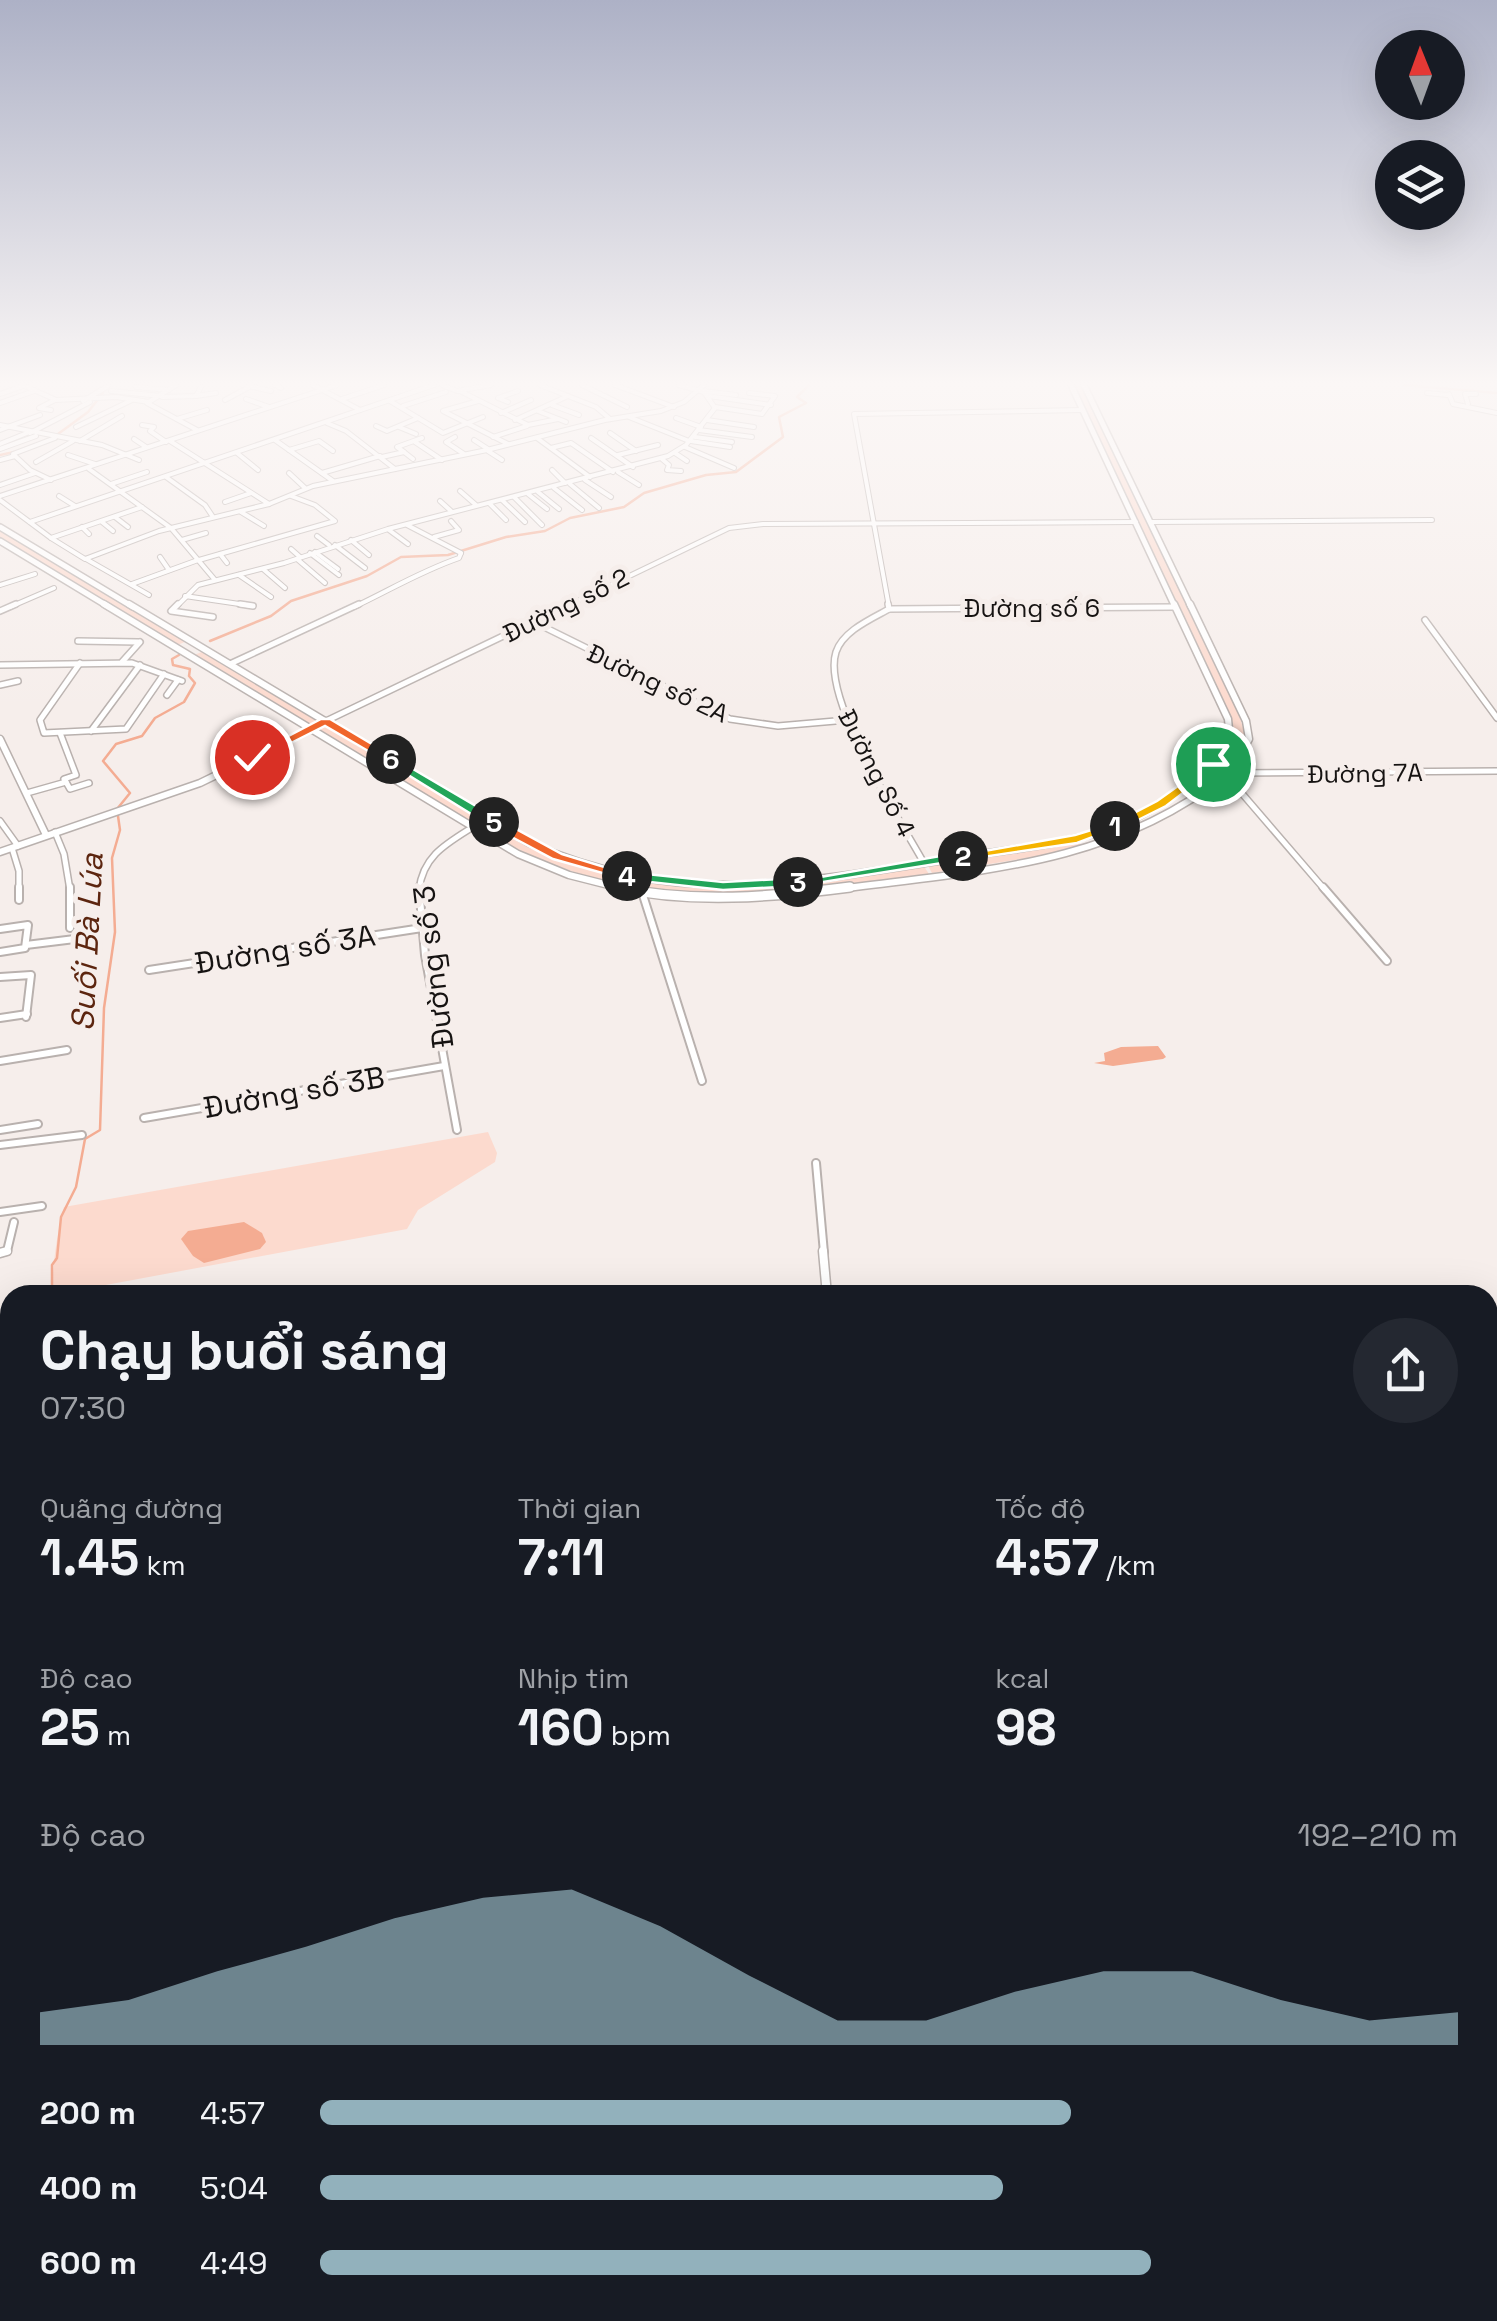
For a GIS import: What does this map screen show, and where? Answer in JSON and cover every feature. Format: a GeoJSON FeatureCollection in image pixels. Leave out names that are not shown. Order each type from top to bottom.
{"type":"FeatureCollection","features":[{"type":"Feature","properties":{"kind":"street"},"geometry":{"type":"LineString","coordinates":[[30,522],[116,493]]}},
{"type":"Feature","properties":{"kind":"street"},"geometry":{"type":"LineString","coordinates":[[122,493],[171,528],[212,581],[224,586]]}},
{"type":"Feature","properties":{"kind":"street"},"geometry":{"type":"LineString","coordinates":[[189,493],[214,518]]}},
{"type":"Feature","properties":{"kind":"street"},"geometry":{"type":"LineString","coordinates":[[225,502],[248,493]]}},
{"type":"Feature","properties":{"kind":"street"},"geometry":{"type":"LineString","coordinates":[[254,493],[270,504]]}},
{"type":"Feature","properties":{"kind":"street"},"geometry":{"type":"LineString","coordinates":[[85,558],[171,528],[270,504],[295,493]]}},
{"type":"Feature","properties":{"kind":"street"},"geometry":{"type":"LineString","coordinates":[[463,493],[477,506]]}},
{"type":"Feature","properties":{"kind":"street"},"geometry":{"type":"LineString","coordinates":[[214,617],[172,612],[184,596],[212,581],[526,493]]}},
{"type":"Feature","properties":{"kind":"street"},"geometry":{"type":"LineString","coordinates":[[527,493],[547,510]]}},
{"type":"Feature","properties":{"kind":"street"},"geometry":{"type":"LineString","coordinates":[[540,493],[559,508]]}},
{"type":"Feature","properties":{"kind":"street"},"geometry":{"type":"LineString","coordinates":[[561,493],[582,510]]}},
{"type":"Feature","properties":{"kind":"street"},"geometry":{"type":"LineString","coordinates":[[581,493],[600,508]]}},
{"type":"Feature","properties":{"kind":"street"},"geometry":{"type":"LineString","coordinates":[[605,493],[610,497]]}},
{"type":"Feature","properties":{"kind":"street"},"geometry":{"type":"LineString","coordinates":[[868,493],[889,609]]}},
{"type":"Feature","properties":{"kind":"street"},"geometry":{"type":"LineString","coordinates":[[0,527],[542,850],[591,868],[680,884],[782,884],[1077,839],[1145,813],[1213,766],[1227,751],[1231,728],[1123,493]]}},
{"type":"Feature","properties":{"kind":"street"},"geometry":{"type":"LineString","coordinates":[[0,541],[518,854],[560,872],[642,892],[715,900],[771,898],[1087,850],[1136,835],[1170,818],[1229,773],[1247,746],[1249,730],[1136,493]]}},
{"type":"Feature","properties":{"kind":"street"},"geometry":{"type":"LineString","coordinates":[[60,496],[76,507]]}},
{"type":"Feature","properties":{"kind":"street"},"geometry":{"type":"LineString","coordinates":[[131,584],[335,520],[315,505],[290,496]]}},
{"type":"Feature","properties":{"kind":"street"},"geometry":{"type":"LineString","coordinates":[[514,496],[542,525]]}},
{"type":"Feature","properties":{"kind":"street"},"geometry":{"type":"LineString","coordinates":[[0,498],[51,538],[122,583],[149,595]]}},
{"type":"Feature","properties":{"kind":"street"},"geometry":{"type":"LineString","coordinates":[[501,500],[525,522]]}},
{"type":"Feature","properties":{"kind":"street"},"geometry":{"type":"LineString","coordinates":[[440,502],[452,512]]}},
{"type":"Feature","properties":{"kind":"street"},"geometry":{"type":"LineString","coordinates":[[489,503],[506,520]]}},
{"type":"Feature","properties":{"kind":"street"},"geometry":{"type":"LineString","coordinates":[[51,538],[143,507]]}},
{"type":"Feature","properties":{"kind":"street"},"geometry":{"type":"LineString","coordinates":[[240,512],[264,526]]}},
{"type":"Feature","properties":{"kind":"street"},"geometry":{"type":"LineString","coordinates":[[408,516],[416,522]]}},
{"type":"Feature","properties":{"kind":"street"},"geometry":{"type":"LineString","coordinates":[[114,517],[128,527]]}},
{"type":"Feature","properties":{"kind":"street"},"geometry":{"type":"LineString","coordinates":[[1136,522],[1432,520]]}},
{"type":"Feature","properties":{"kind":"street"},"geometry":{"type":"LineString","coordinates":[[101,521],[114,531]]}},
{"type":"Feature","properties":{"kind":"street"},"geometry":{"type":"LineString","coordinates":[[451,521],[465,535]]}},
{"type":"Feature","properties":{"kind":"street","name":"Đường số 2"},"geometry":{"type":"LineString","coordinates":[[326,721],[717,531],[763,524],[1136,522]]}},
{"type":"Feature","properties":{"kind":"street"},"geometry":{"type":"LineString","coordinates":[[406,524],[426,538],[459,530]]}},
{"type":"Feature","properties":{"kind":"street"},"geometry":{"type":"LineString","coordinates":[[82,528],[90,534]]}},
{"type":"Feature","properties":{"kind":"street"},"geometry":{"type":"LineString","coordinates":[[274,529],[282,536]]}},
{"type":"Feature","properties":{"kind":"street"},"geometry":{"type":"LineString","coordinates":[[388,529],[408,544]]}},
{"type":"Feature","properties":{"kind":"street"},"geometry":{"type":"LineString","coordinates":[[182,540],[206,533]]}},
{"type":"Feature","properties":{"kind":"street"},"geometry":{"type":"LineString","coordinates":[[317,536],[366,568]]}},
{"type":"Feature","properties":{"kind":"street"},"geometry":{"type":"LineString","coordinates":[[230,664],[394,588],[413,574],[459,558],[459,552],[433,537]]}},
{"type":"Feature","properties":{"kind":"street"},"geometry":{"type":"LineString","coordinates":[[350,540],[369,555]]}},
{"type":"Feature","properties":{"kind":"street"},"geometry":{"type":"LineString","coordinates":[[291,549],[325,582]]}},
{"type":"Feature","properties":{"kind":"street"},"geometry":{"type":"LineString","coordinates":[[312,552],[338,572]]}},
{"type":"Feature","properties":{"kind":"street"},"geometry":{"type":"LineString","coordinates":[[220,554],[227,563]]}},
{"type":"Feature","properties":{"kind":"street"},"geometry":{"type":"LineString","coordinates":[[160,557],[176,576]]}},
{"type":"Feature","properties":{"kind":"street"},"geometry":{"type":"LineString","coordinates":[[263,568],[285,588]]}},
{"type":"Feature","properties":{"kind":"street"},"geometry":{"type":"LineString","coordinates":[[0,585],[35,574]]}},
{"type":"Feature","properties":{"kind":"street"},"geometry":{"type":"LineString","coordinates":[[238,574],[271,597]]}},
{"type":"Feature","properties":{"kind":"street"},"geometry":{"type":"LineString","coordinates":[[0,611],[54,588]]}},
{"type":"Feature","properties":{"kind":"street"},"geometry":{"type":"LineString","coordinates":[[184,596],[253,606]]}},
{"type":"Feature","properties":{"kind":"street"},"geometry":{"type":"LineString","coordinates":[[1176,607],[1190,607]]}},
{"type":"Feature","properties":{"kind":"street","name":"Đường số 6"},"geometry":{"type":"LineString","coordinates":[[889,609],[1176,607]]}},
{"type":"Feature","properties":{"kind":"street","name":"Đường Số 4"},"geometry":{"type":"LineString","coordinates":[[889,609],[856,630],[837,651],[832,678],[848,720],[924,862]]}},
{"type":"Feature","properties":{"kind":"street"},"geometry":{"type":"LineString","coordinates":[[1425,620],[1497,718]]}},
{"type":"Feature","properties":{"kind":"street","name":"Đường số 2A"},"geometry":{"type":"LineString","coordinates":[[532,622],[730,719],[778,726],[848,720]]}},
{"type":"Feature","properties":{"kind":"street"},"geometry":{"type":"LineString","coordinates":[[78,640],[140,642],[121,663]]}},
{"type":"Feature","properties":{"kind":"street"},"geometry":{"type":"LineString","coordinates":[[176,649],[193,642]]}},
{"type":"Feature","properties":{"kind":"street"},"geometry":{"type":"LineString","coordinates":[[186,655],[203,648]]}},
{"type":"Feature","properties":{"kind":"street"},"geometry":{"type":"LineString","coordinates":[[80,662],[40,720],[44,733],[126,729],[164,674]]}},
{"type":"Feature","properties":{"kind":"street"},"geometry":{"type":"LineString","coordinates":[[0,666],[80,662],[140,665],[180,680],[167,695]]}},
{"type":"Feature","properties":{"kind":"street"},"geometry":{"type":"LineString","coordinates":[[91,731],[140,665]]}},
{"type":"Feature","properties":{"kind":"street"},"geometry":{"type":"LineString","coordinates":[[0,685],[18,681]]}},
{"type":"Feature","properties":{"kind":"street"},"geometry":{"type":"LineString","coordinates":[[0,852],[200,782],[326,721]]}},
{"type":"Feature","properties":{"kind":"street"},"geometry":{"type":"LineString","coordinates":[[60,733],[76,773],[64,780],[70,789],[89,783]]}},
{"type":"Feature","properties":{"kind":"street"},"geometry":{"type":"LineString","coordinates":[[0,740],[50,834],[66,855],[72,899],[70,928]]}},
{"type":"Feature","properties":{"kind":"street"},"geometry":{"type":"LineString","coordinates":[[1213,766],[1229,773],[1387,961]]}},
{"type":"Feature","properties":{"kind":"street","name":"Đường 7A"},"geometry":{"type":"LineString","coordinates":[[1229,773],[1497,771]]}},
{"type":"Feature","properties":{"kind":"street"},"geometry":{"type":"LineString","coordinates":[[27,793],[66,782]]}},
{"type":"Feature","properties":{"kind":"street"},"geometry":{"type":"LineString","coordinates":[[474,828],[488,818]]}},
{"type":"Feature","properties":{"kind":"street"},"geometry":{"type":"LineString","coordinates":[[0,822],[15,847],[19,900]]}},
{"type":"Feature","properties":{"kind":"street","name":"Đường số 3"},"geometry":{"type":"LineString","coordinates":[[457,1130],[422,928],[420,874],[444,846],[474,828]]}},
{"type":"Feature","properties":{"kind":"street"},"geometry":{"type":"LineString","coordinates":[[1077,839],[1087,850]]}},
{"type":"Feature","properties":{"kind":"street"},"geometry":{"type":"LineString","coordinates":[[924,862],[932,875]]}},
{"type":"Feature","properties":{"kind":"street"},"geometry":{"type":"LineString","coordinates":[[642,892],[702,1082]]}},
{"type":"Feature","properties":{"kind":"street"},"geometry":{"type":"LineString","coordinates":[[0,929],[28,925],[26,945]]}},
{"type":"Feature","properties":{"kind":"street","name":"Đường số 3A"},"geometry":{"type":"LineString","coordinates":[[148,970],[422,928]]}},
{"type":"Feature","properties":{"kind":"street"},"geometry":{"type":"LineString","coordinates":[[0,952],[91,937]]}},
{"type":"Feature","properties":{"kind":"street"},"geometry":{"type":"LineString","coordinates":[[0,978],[31,975],[27,1015],[0,1018]]}},
{"type":"Feature","properties":{"kind":"street"},"geometry":{"type":"LineString","coordinates":[[0,1061],[67,1050]]}},
{"type":"Feature","properties":{"kind":"street","name":"Đường số 3B"},"geometry":{"type":"LineString","coordinates":[[144,1118],[444,1066]]}},
{"type":"Feature","properties":{"kind":"street"},"geometry":{"type":"LineString","coordinates":[[0,1130],[38,1124]]}},
{"type":"Feature","properties":{"kind":"street"},"geometry":{"type":"LineString","coordinates":[[0,1144],[82,1134]]}},
{"type":"Feature","properties":{"kind":"street"},"geometry":{"type":"LineString","coordinates":[[816,1164],[826,1285]]}},
{"type":"Feature","properties":{"kind":"street"},"geometry":{"type":"LineString","coordinates":[[0,1212],[42,1206]]}},
{"type":"Feature","properties":{"kind":"street"},"geometry":{"type":"LineString","coordinates":[[0,1253],[7,1251],[14,1222]]}},
{"type":"Feature","properties":{"kind":"shaded area"},"geometry":{"type":"Polygon","coordinates":[[[1125,493],[1134,493],[1236,705],[1246,738],[1241,750],[1231,750],[1234,728],[1125,493]]]}},
{"type":"Feature","properties":{"kind":"shaded area"},"geometry":{"type":"Polygon","coordinates":[[[0,529],[187,641],[175,646],[0,539],[0,529]]]}},
{"type":"Feature","properties":{"kind":"shaded area"},"geometry":{"type":"Polygon","coordinates":[[[204,651],[322,722],[310,728],[192,656],[204,651]]]}},
{"type":"Feature","properties":{"kind":"shaded area"},"geometry":{"type":"Polygon","coordinates":[[[324,723],[485,819],[475,825],[312,729],[324,723]]]}},
{"type":"Feature","properties":{"kind":"shaded area"},"geometry":{"type":"Polygon","coordinates":[[[487,821],[542,850],[595,870],[647,881],[753,886],[923,865],[929,874],[753,894],[697,894],[643,888],[588,876],[533,856],[477,827],[487,821]]]}},
{"type":"Feature","properties":{"kind":"shaded area"},"geometry":{"type":"Polygon","coordinates":[[[1077,841],[1084,849],[932,873],[927,864],[1077,841]]]}},
{"type":"Feature","properties":{"kind":"shaded area"},"geometry":{"type":"Polygon","coordinates":[[[1158,1046],[1166,1057],[1163,1059],[1113,1066],[1094,1063],[1105,1061],[1104,1053],[1121,1047],[1158,1046]]]}},
{"type":"Feature","properties":{"kind":"shaded area"},"geometry":{"type":"Polygon","coordinates":[[[488,1132],[497,1153],[495,1162],[418,1210],[407,1229],[106,1285],[53,1285],[64,1207],[488,1132]]]}},
{"type":"Feature","properties":{"kind":"shaded area"},"geometry":{"type":"Polygon","coordinates":[[[244,1222],[262,1233],[266,1242],[260,1249],[204,1263],[193,1256],[181,1239],[188,1231],[244,1222]]]}},
{"type":"Feature","properties":{"kind":"waterway"},"geometry":{"type":"LineString","coordinates":[[210,641],[271,616],[291,601],[367,576],[401,557],[448,555],[506,537],[545,531],[570,518],[624,507],[644,493]]}},
{"type":"Feature","properties":{"kind":"waterway","name":"Suối Bà Lúa"},"geometry":{"type":"LineString","coordinates":[[52,1285],[61,1217],[76,1187],[85,1139],[100,1130],[104,1008],[115,932],[112,858],[120,830],[117,809],[130,793],[103,761],[116,744],[142,736],[155,718],[184,702],[195,683],[189,676],[190,669],[173,665],[172,659],[179,655]]}},
{"type":"Feature","properties":{"kind":"route"},"geometry":{"type":"LineString","coordinates":[[252,757],[326,721],[542,850],[591,868],[650,880],[723,886],[802,881],[1077,839],[1124,824],[1162,804],[1213,764]]}}]}
